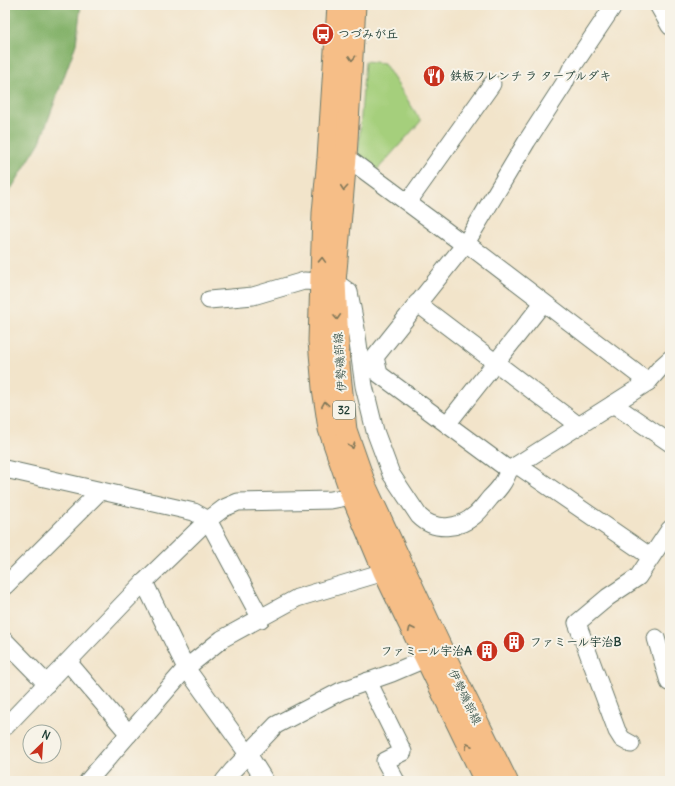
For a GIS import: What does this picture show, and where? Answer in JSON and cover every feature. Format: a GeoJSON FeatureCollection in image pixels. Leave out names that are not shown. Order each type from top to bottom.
{"type":"FeatureCollection","features":[{"type":"Feature","properties":{"kind":"main road","name":"伊勢磯部線"},"geometry":{"type":"LineString","coordinates":[[338,5],[323,213],[328,282],[346,430],[366,487],[444,654],[507,781]]}},
{"type":"Feature","properties":{"kind":"main road","name":"伊勢磯部線"},"geometry":{"type":"LineString","coordinates":[[355,5],[346,157],[319,341],[323,388],[329,429],[352,496],[384,572],[485,781]]}},
{"type":"Feature","properties":{"kind":"street"},"geometry":{"type":"LineString","coordinates":[[614,5],[571,69],[564,84],[527,141],[466,243],[375,357],[379,374],[447,424],[651,557]]}},
{"type":"Feature","properties":{"kind":"street"},"geometry":{"type":"LineString","coordinates":[[658,5],[670,26]]}},
{"type":"Feature","properties":{"kind":"street"},"geometry":{"type":"LineString","coordinates":[[408,202],[492,84]]}},
{"type":"Feature","properties":{"kind":"street"},"geometry":{"type":"LineString","coordinates":[[346,157],[458,240],[466,243],[648,382]]}},
{"type":"Feature","properties":{"kind":"street"},"geometry":{"type":"LineString","coordinates":[[209,300],[253,296],[304,281],[328,282],[349,292],[364,386],[375,431],[391,474],[419,516],[424,521],[437,527],[456,526],[476,514],[502,485],[513,467],[648,382],[670,359]]}},
{"type":"Feature","properties":{"kind":"street"},"geometry":{"type":"LineString","coordinates":[[417,303],[579,426]]}},
{"type":"Feature","properties":{"kind":"street"},"geometry":{"type":"LineString","coordinates":[[447,424],[543,303]]}},
{"type":"Feature","properties":{"kind":"street"},"geometry":{"type":"LineString","coordinates":[[613,404],[670,443]]}},
{"type":"Feature","properties":{"kind":"street"},"geometry":{"type":"LineString","coordinates":[[5,469],[194,512],[208,520],[261,619]]}},
{"type":"Feature","properties":{"kind":"street"},"geometry":{"type":"LineString","coordinates":[[5,586],[100,491]]}},
{"type":"Feature","properties":{"kind":"street"},"geometry":{"type":"LineString","coordinates":[[5,727],[144,582],[208,520],[224,508],[238,502],[331,500],[352,496]]}},
{"type":"Feature","properties":{"kind":"street"},"geometry":{"type":"LineString","coordinates":[[630,744],[622,739],[617,731],[577,623],[608,597],[638,577],[669,532]]}},
{"type":"Feature","properties":{"kind":"street"},"geometry":{"type":"LineString","coordinates":[[88,781],[186,668],[222,639],[297,598],[384,572]]}},
{"type":"Feature","properties":{"kind":"street"},"geometry":{"type":"LineString","coordinates":[[144,582],[186,668],[248,754],[265,781]]}},
{"type":"Feature","properties":{"kind":"street"},"geometry":{"type":"LineString","coordinates":[[656,638],[670,682]]}},
{"type":"Feature","properties":{"kind":"street"},"geometry":{"type":"LineString","coordinates":[[5,641],[47,684]]}},
{"type":"Feature","properties":{"kind":"street"},"geometry":{"type":"LineString","coordinates":[[224,781],[276,725],[341,690],[392,673],[425,659]]}},
{"type":"Feature","properties":{"kind":"street"},"geometry":{"type":"LineString","coordinates":[[68,662],[129,734]]}},
{"type":"Feature","properties":{"kind":"street"},"geometry":{"type":"LineString","coordinates":[[368,681],[403,752],[385,761],[396,781]]}},
{"type":"Feature","properties":{"kind":"green space"},"geometry":{"type":"Polygon","coordinates":[[[5,5],[81,5],[76,44],[40,142],[5,199],[5,5]]]}},
{"type":"Feature","properties":{"kind":"green space"},"geometry":{"type":"Polygon","coordinates":[[[365,61],[384,63],[421,121],[377,170],[358,157],[365,61]]]}},
{"type":"Feature","properties":{"kind":"place","name":"つづみが丘"},"geometry":{"type":"Point","coordinates":[323,34]}},
{"type":"Feature","properties":{"kind":"place","name":"鉄板フレンチ ラ ターブルダキ"},"geometry":{"type":"Point","coordinates":[434,76]}},
{"type":"Feature","properties":{"kind":"place","name":"ファミール宇治B"},"geometry":{"type":"Point","coordinates":[514,642]}},
{"type":"Feature","properties":{"kind":"place","name":"ファミール宇治A"},"geometry":{"type":"Point","coordinates":[487,651]}}]}
